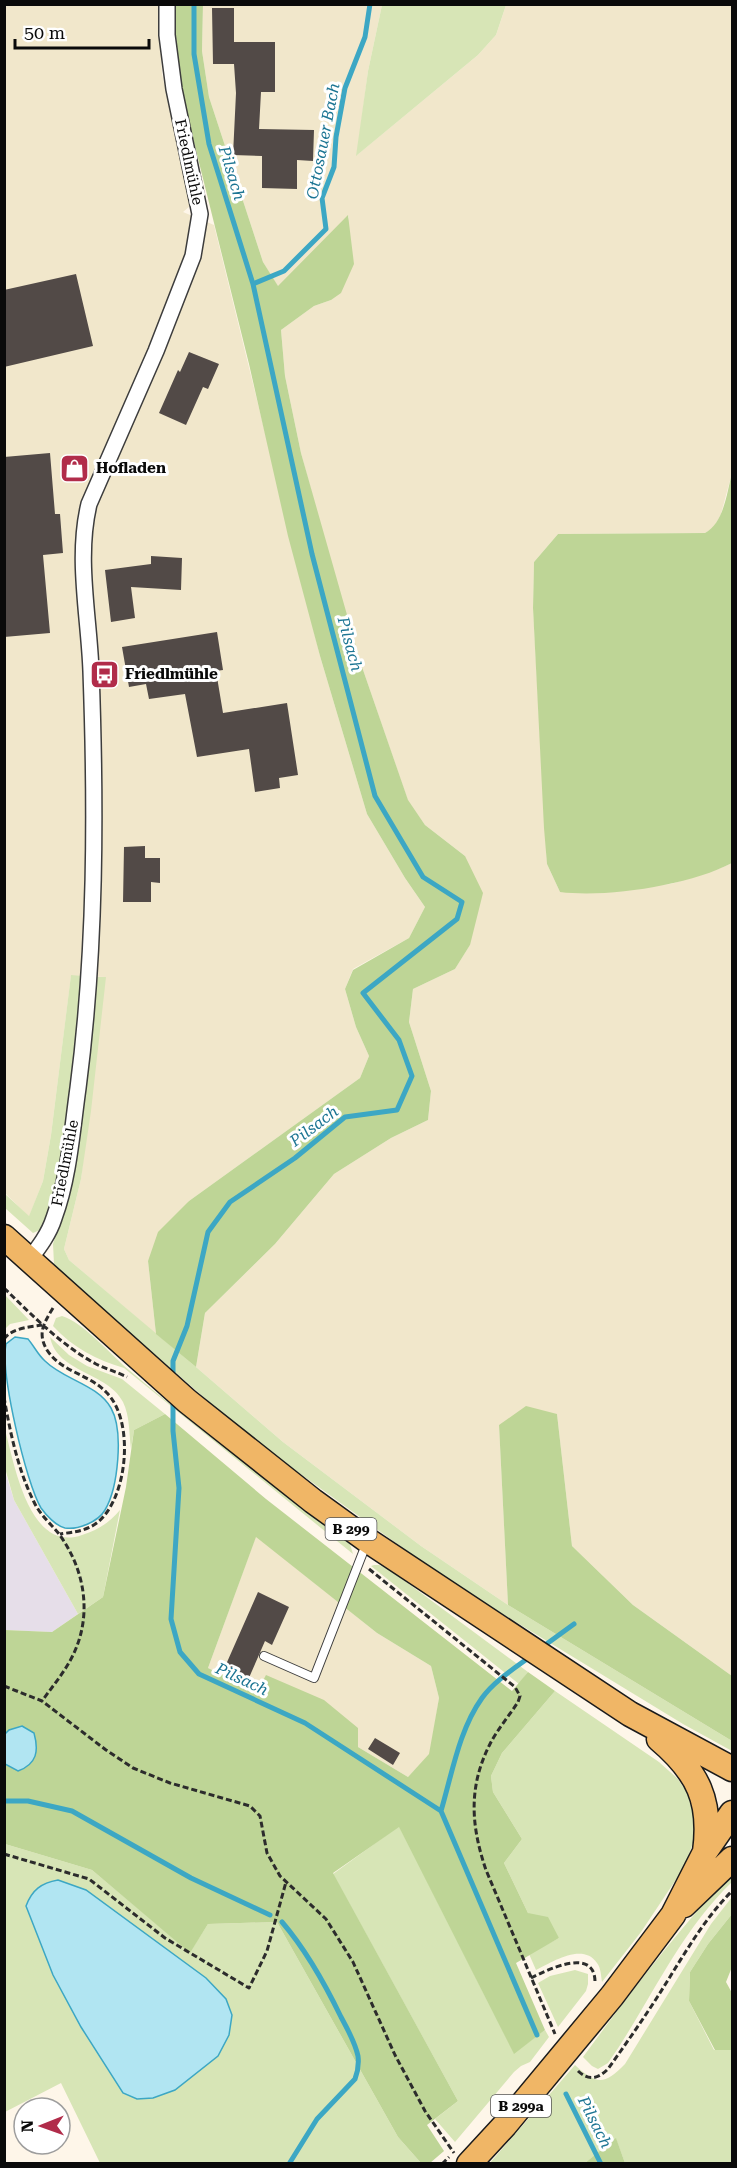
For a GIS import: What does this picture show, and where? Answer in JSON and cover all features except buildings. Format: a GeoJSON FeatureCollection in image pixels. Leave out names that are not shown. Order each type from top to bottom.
{"type":"FeatureCollection","features":[{"type":"Feature","properties":{"kind":"main road","name":"B 299"},"geometry":{"type":"LineString","coordinates":[[4,1237],[138,1372],[187,1401],[260,1461],[368,1540],[549,1662],[630,1714],[732,1769]]}},
{"type":"Feature","properties":{"kind":"main road","name":"B 299a"},"geometry":{"type":"LineString","coordinates":[[630,1714],[679,1758],[695,1778],[705,1806],[708,1837],[705,1852]]}},
{"type":"Feature","properties":{"kind":"main road","name":"B 299a"},"geometry":{"type":"LineString","coordinates":[[460,2155],[505,2125],[612,1996],[673,1915],[705,1852],[732,1813]]}},
{"type":"Feature","properties":{"kind":"main road","name":"B 299a"},"geometry":{"type":"LineString","coordinates":[[673,1915],[705,1888],[732,1859]]}},
{"type":"Feature","properties":{"kind":"street","name":"Friedlmühle"},"geometry":{"type":"LineString","coordinates":[[28,1260],[49,1231],[64,1182],[80,1076],[90,972],[94,757],[84,570],[84,525],[89,504],[156,351],[193,256],[200,214],[174,89],[167,35],[167,4]]}},
{"type":"Feature","properties":{"kind":"lane"},"geometry":{"type":"LineString","coordinates":[[264,1656],[314,1678],[368,1540]]}},
{"type":"Feature","properties":{"kind":"path"},"geometry":{"type":"LineString","coordinates":[[4,1288],[42,1325],[79,1354],[98,1365],[138,1372]]}},
{"type":"Feature","properties":{"kind":"path"},"geometry":{"type":"LineString","coordinates":[[4,1339],[19,1329],[42,1325]]}},
{"type":"Feature","properties":{"kind":"path"},"geometry":{"type":"LineString","coordinates":[[42,1325],[42,1339],[48,1351],[65,1368],[105,1390],[116,1404],[124,1428],[123,1460],[115,1501],[107,1513],[84,1531],[59,1534]]}},
{"type":"Feature","properties":{"kind":"path"},"geometry":{"type":"LineString","coordinates":[[4,1397],[15,1446],[34,1504],[59,1534],[80,1573],[84,1588],[84,1612],[80,1637],[71,1659],[42,1701]]}},
{"type":"Feature","properties":{"kind":"path"},"geometry":{"type":"LineString","coordinates":[[496,1671],[515,1687],[520,1696],[491,1742],[480,1766],[475,1794],[474,1821],[477,1842],[486,1870],[555,2036]]}},
{"type":"Feature","properties":{"kind":"path"},"geometry":{"type":"LineString","coordinates":[[4,1686],[42,1701],[133,1768],[170,1783],[250,1806],[260,1816],[267,1853],[280,1876],[326,1919],[353,1962],[395,2055],[425,2111],[460,2155],[442,2163]]}},
{"type":"Feature","properties":{"kind":"path"},"geometry":{"type":"LineString","coordinates":[[4,1854],[89,1879],[165,1938],[249,1988],[267,1952],[286,1882]]}},
{"type":"Feature","properties":{"kind":"path"},"geometry":{"type":"LineString","coordinates":[[576,2070],[585,2078],[593,2079],[602,2075],[656,1999],[689,1946],[732,1891]]}},
{"type":"Feature","properties":{"kind":"path"},"geometry":{"type":"LineString","coordinates":[[531,1978],[550,1968],[576,1963],[592,1969],[595,1988]]}},
{"type":"Feature","properties":{"kind":"shaded area"},"geometry":{"type":"Polygon","coordinates":[[[4,5],[158,5],[162,74],[190,201],[190,206],[183,212],[214,225],[320,656],[367,814],[425,907],[409,938],[353,969],[345,989],[356,1027],[369,1056],[360,1078],[189,1201],[148,1261],[156,1334],[69,1260],[64,1249],[81,1179],[105,977],[71,976],[43,1181],[29,1217],[5,1193],[4,5]]]}},
{"type":"Feature","properties":{"kind":"shaded area"},"geometry":{"type":"Polygon","coordinates":[[[203,5],[382,5],[368,71],[357,155],[478,55],[496,35],[506,5],[732,5],[732,473],[721,514],[713,529],[705,533],[558,534],[534,562],[533,608],[547,864],[560,892],[671,884],[732,863],[732,1676],[633,1605],[572,1546],[557,1414],[499,1425],[508,1605],[421,1546],[283,1442],[196,1367],[205,1313],[275,1244],[334,1174],[391,1138],[428,1120],[431,1091],[409,1022],[413,989],[455,969],[470,945],[465,856],[425,825],[408,801],[361,664],[332,567],[301,453],[285,376],[281,330],[314,306],[331,300],[349,216],[278,287],[263,262],[209,97],[202,51],[203,5]]]}},
{"type":"Feature","properties":{"kind":"shaded area"},"geometry":{"type":"Polygon","coordinates":[[[4,1468],[14,1500],[78,1614],[52,1632],[5,1630],[4,1468]]]}},
{"type":"Feature","properties":{"kind":"shaded area"},"geometry":{"type":"Polygon","coordinates":[[[256,1536],[377,1633],[431,1666],[439,1698],[430,1754],[408,1777],[358,1747],[208,1668],[256,1536]]]}},
{"type":"Feature","properties":{"kind":"green space"},"geometry":{"type":"Polygon","coordinates":[[[203,4],[202,51],[209,97],[263,262],[278,286],[348,215],[354,264],[341,293],[331,300],[314,306],[281,330],[285,376],[301,453],[361,664],[408,800],[425,825],[465,856],[483,893],[470,945],[455,969],[413,989],[409,1022],[431,1091],[428,1120],[391,1138],[334,1174],[275,1244],[205,1313],[196,1367],[156,1334],[148,1261],[158,1232],[189,1201],[360,1078],[369,1056],[356,1027],[345,989],[353,970],[409,938],[425,907],[367,814],[320,656],[288,536],[249,364],[187,114],[178,66],[174,5],[203,4]]]}},
{"type":"Feature","properties":{"kind":"green space"},"geometry":{"type":"Polygon","coordinates":[[[382,5],[506,5],[496,35],[478,55],[356,156],[368,71],[382,5]]]}},
{"type":"Feature","properties":{"kind":"green space"},"geometry":{"type":"Polygon","coordinates":[[[732,473],[732,863],[694,878],[648,888],[601,893],[560,892],[547,864],[544,828],[533,608],[534,562],[558,534],[705,533],[721,515],[732,473]]]}},
{"type":"Feature","properties":{"kind":"green space"},"geometry":{"type":"Polygon","coordinates":[[[71,975],[82,976],[58,1177],[44,1224],[40,1230],[33,1233],[5,1208],[4,1193],[29,1216],[43,1181],[71,975]]]}},
{"type":"Feature","properties":{"kind":"green space"},"geometry":{"type":"Polygon","coordinates":[[[97,977],[106,977],[81,1179],[64,1249],[69,1260],[283,1442],[421,1546],[508,1605],[732,1741],[732,1751],[683,1724],[447,1580],[230,1420],[61,1273],[54,1264],[53,1244],[71,1186],[97,977]]]}},
{"type":"Feature","properties":{"kind":"green space"},"geometry":{"type":"Polygon","coordinates":[[[4,1295],[29,1320],[10,1324],[5,1329],[4,1295]]]}},
{"type":"Feature","properties":{"kind":"green space"},"geometry":{"type":"Polygon","coordinates":[[[62,1316],[88,1332],[183,1415],[350,1544],[353,1554],[124,1368],[95,1357],[69,1341],[53,1326],[56,1318],[62,1316]]]}},
{"type":"Feature","properties":{"kind":"green space"},"geometry":{"type":"Polygon","coordinates":[[[50,1337],[69,1355],[87,1366],[122,1379],[165,1414],[134,1430],[131,1449],[127,1413],[116,1392],[62,1358],[50,1337]]]}},
{"type":"Feature","properties":{"kind":"green space"},"geometry":{"type":"Polygon","coordinates":[[[526,1406],[557,1414],[572,1546],[633,1605],[732,1676],[732,1741],[508,1605],[499,1425],[526,1406]]]}},
{"type":"Feature","properties":{"kind":"green space"},"geometry":{"type":"Polygon","coordinates":[[[165,1414],[266,1499],[512,1691],[528,1672],[555,1691],[502,1753],[491,1776],[493,1792],[522,1839],[504,1863],[528,1913],[548,1917],[559,1938],[516,1963],[545,2030],[514,2054],[399,1827],[333,1873],[458,2101],[427,2125],[444,2151],[430,2163],[421,2163],[398,2137],[277,1922],[208,1924],[190,1953],[92,1870],[5,1844],[4,1764],[18,1771],[9,1730],[5,1734],[5,1630],[52,1632],[103,1597],[126,1487],[134,1430],[165,1414]],[[256,1537],[208,1668],[257,1692],[266,1675],[324,1700],[358,1728],[358,1747],[408,1777],[429,1754],[439,1698],[431,1666],[377,1633],[256,1537]]]}},
{"type":"Feature","properties":{"kind":"green space"},"geometry":{"type":"Polygon","coordinates":[[[4,1426],[26,1501],[36,1518],[48,1531],[64,1537],[82,1535],[103,1526],[120,1510],[103,1597],[78,1614],[14,1500],[5,1468],[4,1426]]]}},
{"type":"Feature","properties":{"kind":"green space"},"geometry":{"type":"Polygon","coordinates":[[[371,1566],[390,1570],[528,1672],[519,1684],[371,1566]]]}},
{"type":"Feature","properties":{"kind":"green space"},"geometry":{"type":"Polygon","coordinates":[[[555,1691],[659,1762],[678,1779],[689,1796],[696,1815],[696,1834],[685,1866],[641,1932],[602,1982],[598,1965],[591,1957],[584,1954],[567,1956],[536,1970],[529,1954],[559,1938],[528,1913],[504,1863],[522,1839],[493,1792],[491,1776],[502,1753],[555,1691]]]}},
{"type":"Feature","properties":{"kind":"green space"},"geometry":{"type":"Polygon","coordinates":[[[399,1826],[514,2053],[545,2030],[549,2037],[530,2062],[514,2072],[455,2142],[435,2119],[458,2101],[333,1874],[399,1826]]]}},
{"type":"Feature","properties":{"kind":"green space"},"geometry":{"type":"Polygon","coordinates":[[[5,1844],[92,1870],[190,1952],[208,1924],[277,1922],[398,2137],[421,2163],[100,2163],[72,2106],[72,2096],[67,2096],[61,2083],[36,2096],[12,2096],[12,2108],[5,2112],[5,1844]]]}},
{"type":"Feature","properties":{"kind":"green space"},"geometry":{"type":"Polygon","coordinates":[[[732,1872],[732,1882],[713,1902],[680,1946],[608,2063],[598,2069],[592,2066],[583,2057],[655,1962],[732,1872]]]}},
{"type":"Feature","properties":{"kind":"green space"},"geometry":{"type":"Polygon","coordinates":[[[732,1897],[732,1914],[708,1944],[690,1972],[689,2001],[714,2050],[732,2050],[732,2163],[625,2163],[616,2139],[585,2163],[489,2164],[575,2065],[589,2076],[600,2080],[611,2076],[625,2064],[711,1924],[732,1897]]]}},
{"type":"Feature","properties":{"kind":"green space"},"geometry":{"type":"Polygon","coordinates":[[[732,1914],[732,1967],[726,1982],[732,1993],[732,2050],[715,2050],[689,2001],[690,1972],[708,1944],[732,1914]]]}},
{"type":"Feature","properties":{"kind":"green space"},"geometry":{"type":"Polygon","coordinates":[[[575,1970],[588,1974],[586,1991],[558,2027],[538,1983],[550,1976],[575,1970]]]}},
{"type":"Feature","properties":{"kind":"green space"},"geometry":{"type":"Polygon","coordinates":[[[616,2138],[625,2163],[585,2163],[616,2138]]]}},
{"type":"Feature","properties":{"kind":"water"},"geometry":{"type":"Polygon","coordinates":[[[15,1337],[28,1339],[40,1356],[53,1367],[97,1393],[111,1408],[115,1418],[118,1459],[110,1500],[98,1518],[76,1528],[65,1528],[58,1525],[43,1511],[28,1476],[10,1402],[5,1358],[6,1344],[15,1337]]]}},
{"type":"Feature","properties":{"kind":"water"},"geometry":{"type":"Polygon","coordinates":[[[22,1726],[34,1733],[36,1751],[33,1761],[18,1771],[5,1764],[5,1734],[9,1730],[22,1726]]]}},
{"type":"Feature","properties":{"kind":"water"},"geometry":{"type":"Polygon","coordinates":[[[58,1880],[86,1890],[206,1978],[226,1999],[232,2015],[229,2035],[218,2056],[175,2090],[153,2098],[137,2099],[123,2093],[81,2027],[53,1975],[26,1906],[38,1888],[58,1880]]]}},
{"type":"Feature","properties":{"kind":"waterway","name":"Pilsach"},"geometry":{"type":"LineString","coordinates":[[173,1380],[173,1361],[187,1326],[208,1232],[230,1202],[295,1158],[345,1117],[397,1110],[412,1076],[399,1040],[363,993],[457,919],[462,902],[423,877],[375,796],[312,554],[253,284],[209,144],[194,54],[194,4]]}},
{"type":"Feature","properties":{"kind":"waterway","name":"Ottosauer Bach"},"geometry":{"type":"LineString","coordinates":[[253,284],[284,271],[326,229],[322,198],[334,167],[336,137],[345,88],[365,37],[370,4]]}},
{"type":"Feature","properties":{"kind":"waterway","name":"Pilsach"},"geometry":{"type":"LineString","coordinates":[[173,1398],[173,1431],[179,1488],[171,1619],[180,1652],[199,1674],[305,1723],[441,1811],[537,2035]]}},
{"type":"Feature","properties":{"kind":"waterway"},"geometry":{"type":"LineString","coordinates":[[541,1648],[574,1624]]}},
{"type":"Feature","properties":{"kind":"waterway"},"geometry":{"type":"LineString","coordinates":[[441,1811],[457,1753],[474,1711],[492,1686],[531,1656]]}},
{"type":"Feature","properties":{"kind":"waterway"},"geometry":{"type":"LineString","coordinates":[[4,1801],[28,1801],[72,1811],[191,1878],[270,1915]]}},
{"type":"Feature","properties":{"kind":"waterway"},"geometry":{"type":"LineString","coordinates":[[282,1922],[307,1956],[328,1992],[353,2041],[358,2056],[358,2070],[355,2079],[317,2119],[289,2164]]}},
{"type":"Feature","properties":{"kind":"waterway","name":"Pilsach"},"geometry":{"type":"LineString","coordinates":[[566,2094],[601,2164]]}},
{"type":"Feature","properties":{"kind":"place","name":"Hofladen"},"geometry":{"type":"Point","coordinates":[75,468]}},
{"type":"Feature","properties":{"kind":"place","name":"Friedlmühle"},"geometry":{"type":"Point","coordinates":[104,674]}}]}
